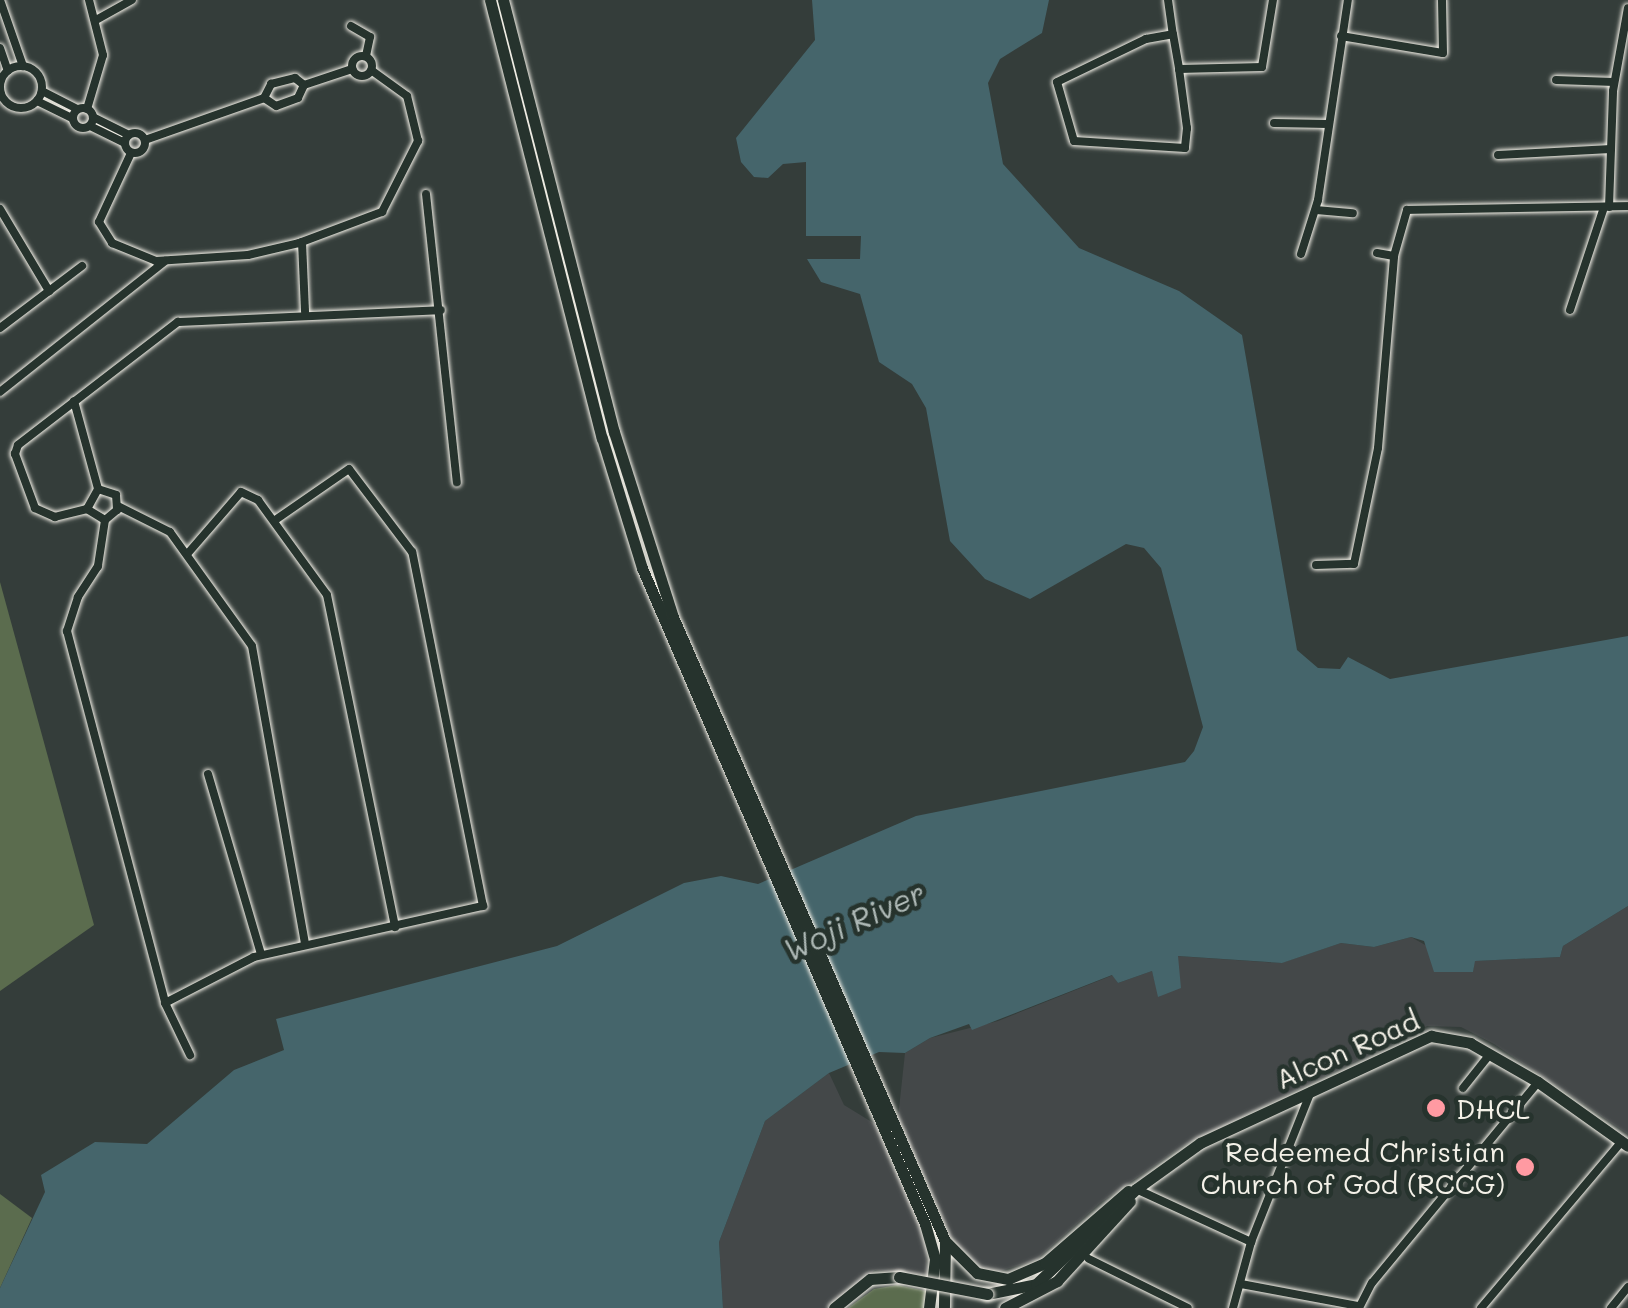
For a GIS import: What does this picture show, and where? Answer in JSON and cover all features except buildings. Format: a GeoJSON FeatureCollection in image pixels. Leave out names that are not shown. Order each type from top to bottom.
{"type":"FeatureCollection","features":[{"type":"Feature","properties":{"kind":"main road"},"geometry":{"type":"LineString","coordinates":[[490,0],[622,510],[674,649],[769,853]]}},
{"type":"Feature","properties":{"kind":"main road"},"geometry":{"type":"LineString","coordinates":[[503,0],[631,490],[691,664],[888,1125],[945,1242],[977,1273],[1008,1279],[1045,1263],[1114,1199],[1136,1188]]}},
{"type":"Feature","properties":{"kind":"main road","name":"Alcon Road"},"geometry":{"type":"LineString","coordinates":[[1136,1188],[1200,1144],[1431,1036],[1454,1038],[1490,1054],[1538,1082],[1625,1144]]}},
{"type":"Feature","properties":{"kind":"main road"},"geometry":{"type":"LineString","coordinates":[[888,1125],[933,1245],[929,1308]]}},
{"type":"Feature","properties":{"kind":"main road"},"geometry":{"type":"LineString","coordinates":[[834,1308],[870,1279],[899,1277],[986,1294],[1036,1284],[1136,1188]]}},
{"type":"Feature","properties":{"kind":"main road"},"geometry":{"type":"LineString","coordinates":[[1006,1308],[1057,1281],[1118,1221],[1136,1188]]}},
{"type":"Feature","properties":{"kind":"main road"},"geometry":{"type":"LineString","coordinates":[[944,1308],[945,1242]]}},
{"type":"Feature","properties":{"kind":"street"},"geometry":{"type":"LineString","coordinates":[[0,0],[23,66]]}},
{"type":"Feature","properties":{"kind":"street"},"geometry":{"type":"LineString","coordinates":[[84,116],[102,69],[96,20],[89,0]]}},
{"type":"Feature","properties":{"kind":"street"},"geometry":{"type":"LineString","coordinates":[[96,20],[132,0]]}},
{"type":"Feature","properties":{"kind":"street"},"geometry":{"type":"LineString","coordinates":[[1168,0],[1174,34],[1179,69],[1184,148],[1080,143],[1068,133],[1057,82],[1146,38],[1174,34]]}},
{"type":"Feature","properties":{"kind":"street"},"geometry":{"type":"LineString","coordinates":[[1179,69],[1262,66],[1273,0]]}},
{"type":"Feature","properties":{"kind":"street"},"geometry":{"type":"LineString","coordinates":[[1300,254],[1316,210],[1348,0]]}},
{"type":"Feature","properties":{"kind":"street"},"geometry":{"type":"LineString","coordinates":[[1341,36],[1442,53],[1442,0]]}},
{"type":"Feature","properties":{"kind":"street"},"geometry":{"type":"LineString","coordinates":[[1570,310],[1607,207],[1614,82],[1628,8]]}},
{"type":"Feature","properties":{"kind":"street"},"geometry":{"type":"LineString","coordinates":[[127,139],[131,153],[99,229],[112,242],[165,261],[248,255],[302,242],[382,212],[418,141],[406,96],[371,70],[366,56],[370,37],[351,26]]}},
{"type":"Feature","properties":{"kind":"street"},"geometry":{"type":"LineString","coordinates":[[0,48],[8,71],[1,94],[20,108],[37,101],[84,116]]}},
{"type":"Feature","properties":{"kind":"street"},"geometry":{"type":"LineString","coordinates":[[352,69],[355,58],[366,56]]}},
{"type":"Feature","properties":{"kind":"street"},"geometry":{"type":"LineString","coordinates":[[8,71],[23,66],[38,73],[42,91],[37,101]]}},
{"type":"Feature","properties":{"kind":"street"},"geometry":{"type":"LineString","coordinates":[[352,69],[361,76],[371,70]]}},
{"type":"Feature","properties":{"kind":"street"},"geometry":{"type":"LineString","coordinates":[[264,98],[276,106],[298,98],[304,85],[352,69]]}},
{"type":"Feature","properties":{"kind":"street"},"geometry":{"type":"LineString","coordinates":[[42,91],[127,139],[145,140],[264,98],[270,84],[295,78],[304,85]]}},
{"type":"Feature","properties":{"kind":"street"},"geometry":{"type":"LineString","coordinates":[[1556,80],[1614,82]]}},
{"type":"Feature","properties":{"kind":"street"},"geometry":{"type":"LineString","coordinates":[[1274,123],[1328,124]]}},
{"type":"Feature","properties":{"kind":"street"},"geometry":{"type":"LineString","coordinates":[[131,153],[144,150],[145,140]]}},
{"type":"Feature","properties":{"kind":"street"},"geometry":{"type":"LineString","coordinates":[[1498,155],[1611,148]]}},
{"type":"Feature","properties":{"kind":"street"},"geometry":{"type":"LineString","coordinates":[[426,194],[457,482]]}},
{"type":"Feature","properties":{"kind":"street"},"geometry":{"type":"LineString","coordinates":[[1316,565],[1354,564],[1378,448],[1394,256],[1403,216],[1415,208],[1628,206]]}},
{"type":"Feature","properties":{"kind":"street"},"geometry":{"type":"LineString","coordinates":[[0,208],[49,291]]}},
{"type":"Feature","properties":{"kind":"street"},"geometry":{"type":"LineString","coordinates":[[1316,210],[1353,213]]}},
{"type":"Feature","properties":{"kind":"street"},"geometry":{"type":"LineString","coordinates":[[302,242],[305,312]]}},
{"type":"Feature","properties":{"kind":"street"},"geometry":{"type":"LineString","coordinates":[[1377,254],[1394,256]]}},
{"type":"Feature","properties":{"kind":"street"},"geometry":{"type":"LineString","coordinates":[[0,392],[165,261]]}},
{"type":"Feature","properties":{"kind":"street"},"geometry":{"type":"LineString","coordinates":[[0,328],[82,266]]}},
{"type":"Feature","properties":{"kind":"street"},"geometry":{"type":"LineString","coordinates":[[105,520],[88,509],[56,517],[35,508],[16,454],[74,401],[178,322],[305,312],[441,310]]}},
{"type":"Feature","properties":{"kind":"street"},"geometry":{"type":"LineString","coordinates":[[74,401],[98,488],[88,509]]}},
{"type":"Feature","properties":{"kind":"street"},"geometry":{"type":"LineString","coordinates":[[165,1004],[261,954],[483,906],[417,562],[349,469],[274,521]]}},
{"type":"Feature","properties":{"kind":"street"},"geometry":{"type":"LineString","coordinates":[[98,488],[112,491],[118,506],[152,520],[189,552],[252,646],[305,944]]}},
{"type":"Feature","properties":{"kind":"street"},"geometry":{"type":"LineString","coordinates":[[189,552],[234,493],[258,500],[334,609],[395,927]]}},
{"type":"Feature","properties":{"kind":"street"},"geometry":{"type":"LineString","coordinates":[[118,506],[105,520],[103,553],[67,631],[165,1004],[190,1055]]}},
{"type":"Feature","properties":{"kind":"street"},"geometry":{"type":"LineString","coordinates":[[208,774],[261,954]]}},
{"type":"Feature","properties":{"kind":"street"},"geometry":{"type":"LineString","coordinates":[[1463,1088],[1490,1054]]}},
{"type":"Feature","properties":{"kind":"street"},"geometry":{"type":"LineString","coordinates":[[1241,1284],[1359,1307],[1538,1082]]}},
{"type":"Feature","properties":{"kind":"street"},"geometry":{"type":"LineString","coordinates":[[1233,1308],[1251,1242],[1311,1091]]}},
{"type":"Feature","properties":{"kind":"street"},"geometry":{"type":"LineString","coordinates":[[1481,1308],[1625,1144]]}},
{"type":"Feature","properties":{"kind":"street"},"geometry":{"type":"LineString","coordinates":[[1136,1188],[1251,1242]]}},
{"type":"Feature","properties":{"kind":"street"},"geometry":{"type":"LineString","coordinates":[[1090,1259],[1188,1308]]}},
{"type":"Feature","properties":{"kind":"street"},"geometry":{"type":"LineString","coordinates":[[1611,1308],[1628,1288]]}},
{"type":"Feature","properties":{"kind":"shaded area"},"geometry":{"type":"Polygon","coordinates":[[[1628,906],[1628,1134],[1494,1044],[1461,1027],[1427,1026],[1183,1146],[1100,1203],[1036,1260],[994,1273],[979,1269],[954,1244],[898,1118],[905,1053],[930,1038],[998,1021],[1113,975],[1118,983],[1152,971],[1159,997],[1177,956],[1281,963],[1341,943],[1374,947],[1411,937],[1473,972],[1474,961],[1560,957],[1563,946],[1628,906]]]}},
{"type":"Feature","properties":{"kind":"shaded area"},"geometry":{"type":"Polygon","coordinates":[[[829,1073],[844,1105],[875,1124],[926,1237],[927,1275],[875,1270],[826,1308],[723,1308],[719,1242],[765,1121],[829,1073]]]}},
{"type":"Feature","properties":{"kind":"green space"},"geometry":{"type":"Polygon","coordinates":[[[0,582],[94,925],[0,991],[0,582]]]}},
{"type":"Feature","properties":{"kind":"green space"},"geometry":{"type":"Polygon","coordinates":[[[0,1194],[32,1218],[0,1288],[0,1194]]]}},
{"type":"Feature","properties":{"kind":"green space"},"geometry":{"type":"Polygon","coordinates":[[[897,1285],[926,1291],[924,1308],[848,1308],[874,1289],[897,1285]]]}},
{"type":"Feature","properties":{"kind":"water","name":"Woji River"},"geometry":{"type":"Polygon","coordinates":[[[812,0],[1049,0],[1042,33],[1000,59],[988,83],[1003,164],[1079,248],[1179,291],[1242,335],[1297,650],[1318,668],[1340,669],[1348,657],[1390,679],[1628,636],[1628,906],[1563,946],[1560,957],[1475,961],[1473,972],[1434,972],[1424,941],[1411,937],[1374,947],[1341,943],[1282,963],[1178,956],[1181,988],[1158,997],[1152,971],[1118,983],[1112,975],[972,1030],[969,1024],[930,1038],[905,1053],[879,1052],[829,1073],[765,1121],[719,1242],[723,1308],[0,1308],[0,1288],[45,1192],[41,1175],[95,1142],[147,1144],[234,1070],[284,1050],[276,1019],[557,946],[684,883],[721,876],[758,884],[916,816],[1185,762],[1194,751],[1203,727],[1161,568],[1144,548],[1126,544],[1030,599],[985,579],[950,541],[926,408],[912,384],[879,362],[860,294],[821,282],[807,259],[860,259],[861,236],[806,236],[806,162],[783,164],[768,178],[754,177],[741,162],[736,138],[815,40],[812,0]]]}},
{"type":"Feature","properties":{"kind":"place","name":"DHCL"},"geometry":{"type":"Point","coordinates":[1436,1108]}},
{"type":"Feature","properties":{"kind":"place","name":"Redeemed Christian Church of God (RCCG)"},"geometry":{"type":"Point","coordinates":[1525,1167]}}]}
